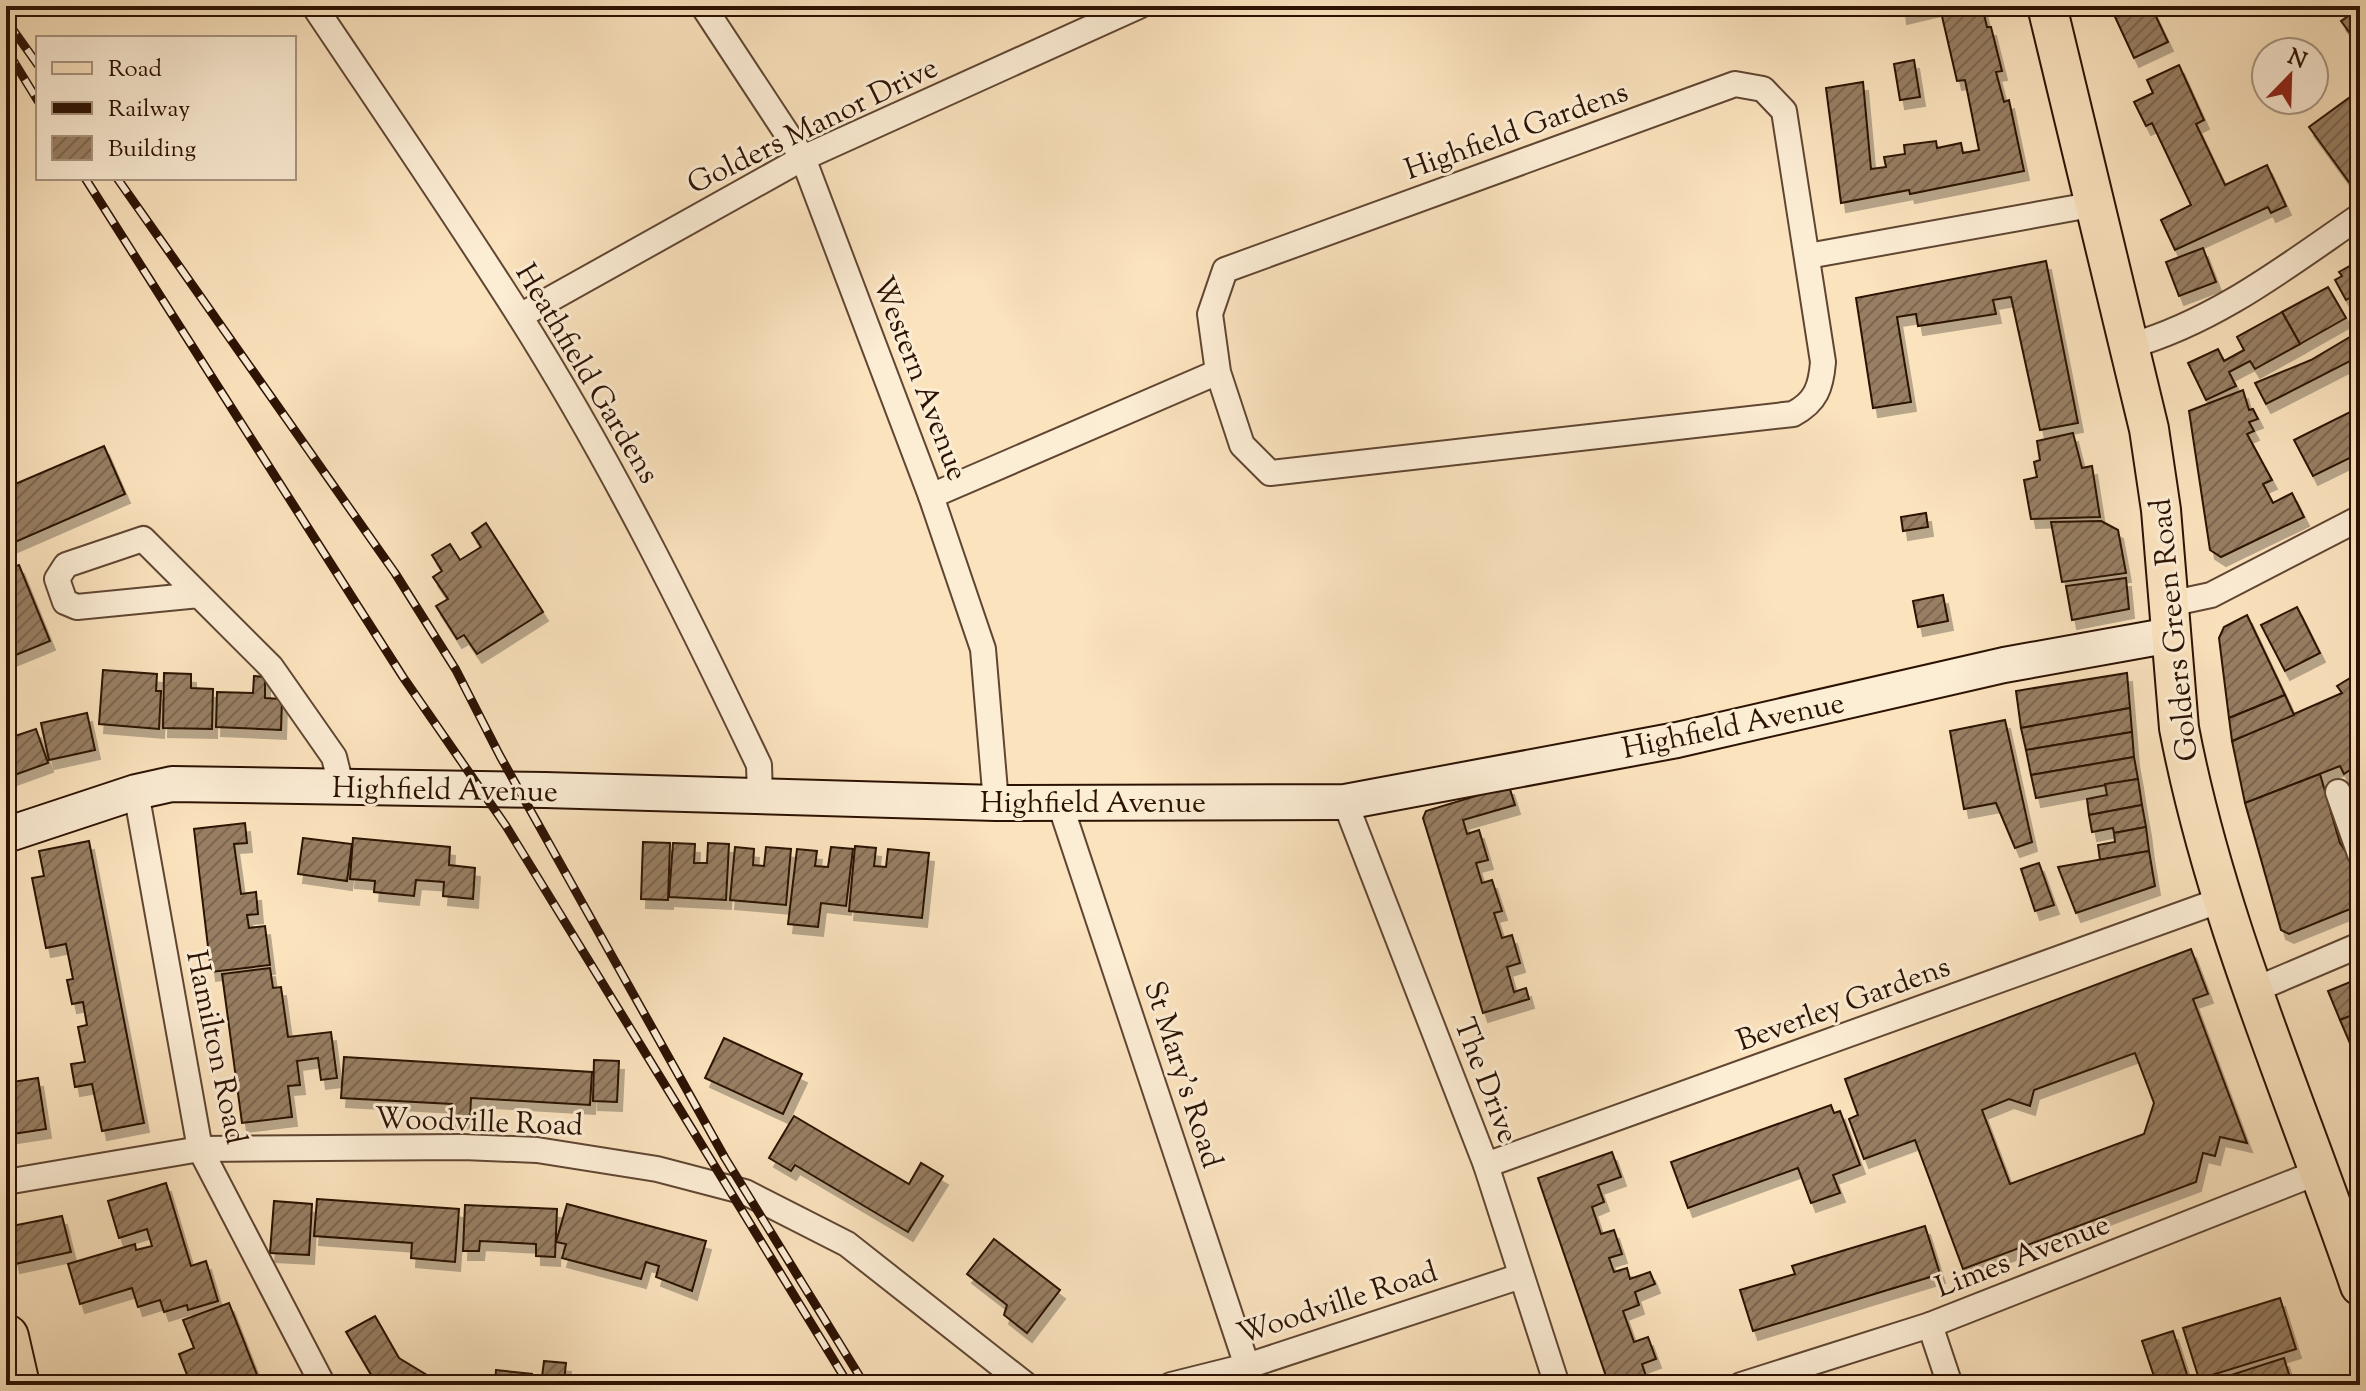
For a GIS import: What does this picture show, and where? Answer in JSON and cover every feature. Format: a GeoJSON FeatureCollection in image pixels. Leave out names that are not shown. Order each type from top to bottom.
{"type":"FeatureCollection","features":[{"type":"Feature","properties":{"kind":"highway"},"geometry":{"type":"LineString","coordinates":[[6,1337],[17,1385]]}},
{"type":"Feature","properties":{"kind":"main road","name":"Golders Green Road"},"geometry":{"type":"LineString","coordinates":[[2047,6],[2130,346],[2156,474],[2186,763],[2221,900],[2360,1286]]}},
{"type":"Feature","properties":{"kind":"street","name":"Heathfield Gardens"},"geometry":{"type":"LineString","coordinates":[[314,6],[520,316],[669,577],[759,765],[760,795]]}},
{"type":"Feature","properties":{"kind":"street","name":"Western Avenue"},"geometry":{"type":"LineString","coordinates":[[703,6],[803,158],[931,496],[983,649],[996,803]]}},
{"type":"Feature","properties":{"kind":"street","name":"Golders Manor Drive"},"geometry":{"type":"LineString","coordinates":[[520,316],[803,158],[1139,6]]}},
{"type":"Feature","properties":{"kind":"street","name":"Highfield Gardens"},"geometry":{"type":"LineString","coordinates":[[1735,84],[1763,89],[1784,111],[1808,256],[1823,362],[1820,388],[1804,409],[1779,419],[1270,473],[1242,445],[1218,372],[1210,314],[1225,270],[1735,84]]}},
{"type":"Feature","properties":{"kind":"street"},"geometry":{"type":"LineString","coordinates":[[1808,256],[2096,204]]}},
{"type":"Feature","properties":{"kind":"street"},"geometry":{"type":"LineString","coordinates":[[2130,346],[2159,338],[2251,292],[2360,216]]}},
{"type":"Feature","properties":{"kind":"street"},"geometry":{"type":"LineString","coordinates":[[931,496],[1218,372]]}},
{"type":"Feature","properties":{"kind":"street"},"geometry":{"type":"LineString","coordinates":[[2170,620],[2211,595],[2360,518]]}},
{"type":"Feature","properties":{"kind":"street"},"geometry":{"type":"LineString","coordinates":[[199,595],[77,607],[65,602],[57,579],[66,565],[143,539],[199,595],[271,667],[334,757],[342,789]]}},
{"type":"Feature","properties":{"kind":"street","name":"Highfield Avenue"},"geometry":{"type":"LineString","coordinates":[[6,835],[136,792],[172,784],[760,795],[996,803],[1345,802],[1677,740],[2004,665],[2170,620]]}},
{"type":"Feature","properties":{"kind":"street","name":"Hamilton Road"},"geometry":{"type":"LineString","coordinates":[[136,792],[200,1149],[323,1385]]}},
{"type":"Feature","properties":{"kind":"street"},"geometry":{"type":"LineString","coordinates":[[2338,792],[2360,854]]}},
{"type":"Feature","properties":{"kind":"street","name":"St Mary's Road"},"geometry":{"type":"LineString","coordinates":[[1059,801],[1247,1366]]}},
{"type":"Feature","properties":{"kind":"street","name":"The Drive"},"geometry":{"type":"LineString","coordinates":[[1345,802],[1486,1165],[1557,1385]]}},
{"type":"Feature","properties":{"kind":"street","name":"Beverley Gardens"},"geometry":{"type":"LineString","coordinates":[[1486,1165],[2221,900]]}},
{"type":"Feature","properties":{"kind":"street"},"geometry":{"type":"LineString","coordinates":[[2252,991],[2360,945]]}},
{"type":"Feature","properties":{"kind":"street","name":"Woodville Road"},"geometry":{"type":"LineString","coordinates":[[6,1182],[200,1149],[463,1147],[537,1150],[599,1158],[728,1186],[804,1219],[847,1244],[1026,1385]]}},
{"type":"Feature","properties":{"kind":"street","name":"Limes Avenue"},"geometry":{"type":"LineString","coordinates":[[1741,1385],[1930,1325],[2321,1171]]}},
{"type":"Feature","properties":{"kind":"street","name":"Woodville Road"},"geometry":{"type":"LineString","coordinates":[[1171,1385],[1247,1366],[1521,1276]]}},
{"type":"Feature","properties":{"kind":"street"},"geometry":{"type":"LineString","coordinates":[[1930,1325],[1950,1385]]}},
{"type":"Feature","properties":{"kind":"building"},"geometry":{"type":"Polygon","coordinates":[[[1901,6],[1936,6],[1936,7],[1902,15],[1901,6]]]}},
{"type":"Feature","properties":{"kind":"building"},"geometry":{"type":"Polygon","coordinates":[[[1982,6],[1987,27],[1991,27],[2002,71],[1996,72],[2004,102],[2009,100],[2024,171],[1910,194],[1909,190],[1841,203],[1826,88],[1863,82],[1871,169],[1886,167],[1884,157],[1905,154],[1904,145],[1936,141],[1937,148],[1961,143],[1963,153],[1979,150],[1965,80],[1957,81],[1941,12],[1982,6]]]}},
{"type":"Feature","properties":{"kind":"building"},"geometry":{"type":"Polygon","coordinates":[[[2110,6],[2151,6],[2168,42],[2134,58],[2110,6]]]}},
{"type":"Feature","properties":{"kind":"building"},"geometry":{"type":"Polygon","coordinates":[[[2360,8],[2360,47],[2341,21],[2360,8]]]}},
{"type":"Feature","properties":{"kind":"building"},"geometry":{"type":"Polygon","coordinates":[[[1914,60],[1920,97],[1900,100],[1894,64],[1914,60]]]}},
{"type":"Feature","properties":{"kind":"building"},"geometry":{"type":"Polygon","coordinates":[[[2179,65],[2204,120],[2196,124],[2225,185],[2267,165],[2286,206],[2271,213],[2268,207],[2175,250],[2161,220],[2191,205],[2152,123],[2146,126],[2134,102],[2153,93],[2147,80],[2179,65]]]}},
{"type":"Feature","properties":{"kind":"building"},"geometry":{"type":"Polygon","coordinates":[[[2353,95],[2360,104],[2360,174],[2349,182],[2309,127],[2324,116],[2330,116],[2330,112],[2353,95]]]}},
{"type":"Feature","properties":{"kind":"building"},"geometry":{"type":"Polygon","coordinates":[[[2203,248],[2216,282],[2179,296],[2166,262],[2203,248]]]}},
{"type":"Feature","properties":{"kind":"building"},"geometry":{"type":"Polygon","coordinates":[[[2046,261],[2078,423],[2040,430],[2011,297],[1993,300],[1996,314],[1918,326],[1916,314],[1897,317],[1911,402],[1873,408],[1856,298],[2046,261]]]}},
{"type":"Feature","properties":{"kind":"building"},"geometry":{"type":"Polygon","coordinates":[[[2353,264],[2360,276],[2360,292],[2346,300],[2335,280],[2342,276],[2339,272],[2353,264]]]}},
{"type":"Feature","properties":{"kind":"building"},"geometry":{"type":"Polygon","coordinates":[[[2328,287],[2346,318],[2300,344],[2282,312],[2328,287]]]}},
{"type":"Feature","properties":{"kind":"building"},"geometry":{"type":"Polygon","coordinates":[[[2282,312],[2300,344],[2255,369],[2250,361],[2229,372],[2236,386],[2206,400],[2188,363],[2218,349],[2224,361],[2244,350],[2237,337],[2282,312]]]}},
{"type":"Feature","properties":{"kind":"building"},"geometry":{"type":"Polygon","coordinates":[[[2360,331],[2360,356],[2266,404],[2255,383],[2311,360],[2360,331]]]}},
{"type":"Feature","properties":{"kind":"building"},"geometry":{"type":"Polygon","coordinates":[[[2243,390],[2249,410],[2253,409],[2258,419],[2249,422],[2254,431],[2247,434],[2272,480],[2263,484],[2273,503],[2292,493],[2304,517],[2221,557],[2210,550],[2189,411],[2243,390]]]}},
{"type":"Feature","properties":{"kind":"building"},"geometry":{"type":"Polygon","coordinates":[[[2360,407],[2360,453],[2313,476],[2294,440],[2360,407]]]}},
{"type":"Feature","properties":{"kind":"building"},"geometry":{"type":"Polygon","coordinates":[[[2073,433],[2082,468],[2092,466],[2100,517],[2031,519],[2024,480],[2037,477],[2034,462],[2040,460],[2037,441],[2073,433]]]}},
{"type":"Feature","properties":{"kind":"building"},"geometry":{"type":"Polygon","coordinates":[[[104,446],[125,494],[6,546],[6,488],[104,446]]]}},
{"type":"Feature","properties":{"kind":"building"},"geometry":{"type":"Polygon","coordinates":[[[1926,513],[1928,527],[1903,531],[1901,517],[1926,513]]]}},
{"type":"Feature","properties":{"kind":"building"},"geometry":{"type":"Polygon","coordinates":[[[2101,521],[2118,530],[2126,573],[2062,582],[2051,522],[2101,521]]]}},
{"type":"Feature","properties":{"kind":"building"},"geometry":{"type":"Polygon","coordinates":[[[486,523],[543,612],[477,654],[464,635],[457,639],[436,606],[448,599],[433,577],[442,571],[432,555],[450,544],[460,560],[481,547],[472,533],[486,523]]]}},
{"type":"Feature","properties":{"kind":"building"},"geometry":{"type":"Polygon","coordinates":[[[19,565],[50,641],[6,659],[6,570],[19,565]]]}},
{"type":"Feature","properties":{"kind":"building"},"geometry":{"type":"Polygon","coordinates":[[[2126,578],[2129,609],[2072,620],[2066,586],[2126,578]]]}},
{"type":"Feature","properties":{"kind":"building"},"geometry":{"type":"Polygon","coordinates":[[[1943,595],[1948,621],[1918,627],[1913,601],[1943,595]]]}},
{"type":"Feature","properties":{"kind":"building"},"geometry":{"type":"Polygon","coordinates":[[[2297,607],[2320,653],[2285,671],[2261,625],[2297,607]]]}},
{"type":"Feature","properties":{"kind":"building"},"geometry":{"type":"Polygon","coordinates":[[[2247,615],[2285,695],[2229,718],[2219,638],[2224,627],[2247,615]]]}},
{"type":"Feature","properties":{"kind":"building"},"geometry":{"type":"Polygon","coordinates":[[[103,670],[157,674],[156,691],[161,691],[159,729],[99,724],[103,670]]]}},
{"type":"Feature","properties":{"kind":"building"},"geometry":{"type":"Polygon","coordinates":[[[2360,672],[2360,763],[2344,774],[2340,766],[2245,803],[2232,741],[2342,693],[2337,686],[2360,672]]]}},
{"type":"Feature","properties":{"kind":"building"},"geometry":{"type":"Polygon","coordinates":[[[164,673],[191,674],[191,688],[213,689],[212,729],[163,728],[164,673]]]}},
{"type":"Feature","properties":{"kind":"building"},"geometry":{"type":"Polygon","coordinates":[[[2127,673],[2130,708],[2021,728],[2016,691],[2127,673]]]}},
{"type":"Feature","properties":{"kind":"building"},"geometry":{"type":"Polygon","coordinates":[[[254,676],[265,677],[265,698],[282,699],[281,730],[216,727],[217,692],[253,693],[254,676]]]}},
{"type":"Feature","properties":{"kind":"building"},"geometry":{"type":"Polygon","coordinates":[[[2285,695],[2294,715],[2232,741],[2229,718],[2285,695]]]}},
{"type":"Feature","properties":{"kind":"building"},"geometry":{"type":"Polygon","coordinates":[[[2130,708],[2132,732],[2026,750],[2021,728],[2130,708]]]}},
{"type":"Feature","properties":{"kind":"building"},"geometry":{"type":"Polygon","coordinates":[[[87,713],[95,750],[49,760],[41,723],[87,713]]]}},
{"type":"Feature","properties":{"kind":"building"},"geometry":{"type":"Polygon","coordinates":[[[2005,720],[2032,842],[2015,848],[1996,803],[1964,809],[1950,731],[2005,720]]]}},
{"type":"Feature","properties":{"kind":"building"},"geometry":{"type":"Polygon","coordinates":[[[36,729],[48,763],[6,778],[6,739],[36,729]]]}},
{"type":"Feature","properties":{"kind":"building"},"geometry":{"type":"Polygon","coordinates":[[[2132,732],[2134,757],[2031,775],[2026,750],[2132,732]]]}},
{"type":"Feature","properties":{"kind":"building"},"geometry":{"type":"Polygon","coordinates":[[[2134,757],[2138,779],[2036,798],[2031,775],[2134,757]]]}},
{"type":"Feature","properties":{"kind":"building"},"geometry":{"type":"Polygon","coordinates":[[[2320,774],[2340,843],[2360,873],[2360,905],[2289,934],[2281,930],[2245,803],[2320,774]]]}},
{"type":"Feature","properties":{"kind":"building"},"geometry":{"type":"Polygon","coordinates":[[[2138,779],[2142,805],[2089,815],[2087,799],[2107,795],[2105,784],[2138,779]]]}},
{"type":"Feature","properties":{"kind":"building"},"geometry":{"type":"Polygon","coordinates":[[[1509,786],[1515,805],[1463,820],[1467,834],[1479,830],[1488,860],[1476,863],[1482,883],[1492,880],[1502,911],[1494,913],[1502,938],[1512,935],[1520,963],[1507,967],[1514,992],[1526,988],[1529,999],[1483,1013],[1423,818],[1426,811],[1509,786]]]}},
{"type":"Feature","properties":{"kind":"building"},"geometry":{"type":"Polygon","coordinates":[[[2142,805],[2146,827],[2114,833],[2113,828],[2092,832],[2089,815],[2142,805]]]}},
{"type":"Feature","properties":{"kind":"building"},"geometry":{"type":"Polygon","coordinates":[[[245,823],[247,843],[234,844],[241,894],[256,892],[258,914],[247,915],[249,928],[265,926],[270,965],[211,972],[194,829],[245,823]]]}},
{"type":"Feature","properties":{"kind":"building"},"geometry":{"type":"Polygon","coordinates":[[[2146,827],[2149,851],[2100,860],[2098,845],[2115,842],[2114,833],[2146,827]]]}},
{"type":"Feature","properties":{"kind":"building"},"geometry":{"type":"Polygon","coordinates":[[[303,838],[352,844],[347,881],[298,874],[303,838]]]}},
{"type":"Feature","properties":{"kind":"building"},"geometry":{"type":"Polygon","coordinates":[[[353,838],[450,847],[449,865],[475,868],[473,899],[443,896],[444,882],[416,880],[414,896],[374,892],[375,881],[350,879],[353,838]]]}},
{"type":"Feature","properties":{"kind":"building"},"geometry":{"type":"Polygon","coordinates":[[[89,841],[144,1123],[102,1131],[92,1084],[75,1087],[71,1064],[85,1062],[78,1027],[87,1025],[83,1002],[72,1004],[67,980],[73,979],[66,944],[46,948],[32,878],[44,876],[39,851],[89,841]]]}},
{"type":"Feature","properties":{"kind":"building"},"geometry":{"type":"Polygon","coordinates":[[[643,842],[670,843],[668,900],[641,899],[643,842]]]}},
{"type":"Feature","properties":{"kind":"building"},"geometry":{"type":"Polygon","coordinates":[[[673,843],[695,844],[694,863],[707,863],[708,843],[729,844],[726,900],[669,897],[673,843]]]}},
{"type":"Feature","properties":{"kind":"building"},"geometry":{"type":"Polygon","coordinates":[[[855,846],[876,848],[874,866],[886,867],[888,849],[929,853],[922,918],[849,911],[855,846]]]}},
{"type":"Feature","properties":{"kind":"building"},"geometry":{"type":"Polygon","coordinates":[[[735,847],[754,849],[753,865],[764,866],[766,847],[791,849],[786,905],[730,900],[735,847]]]}},
{"type":"Feature","properties":{"kind":"building"},"geometry":{"type":"Polygon","coordinates":[[[831,847],[853,849],[846,906],[821,903],[818,927],[788,924],[797,849],[817,851],[815,866],[828,867],[831,847]]]}},
{"type":"Feature","properties":{"kind":"building"},"geometry":{"type":"Polygon","coordinates":[[[2149,851],[2155,886],[2076,913],[2058,867],[2149,851]]]}},
{"type":"Feature","properties":{"kind":"building"},"geometry":{"type":"Polygon","coordinates":[[[2039,863],[2054,905],[2035,911],[2021,869],[2039,863]]]}},
{"type":"Feature","properties":{"kind":"building"},"geometry":{"type":"Polygon","coordinates":[[[2191,949],[2208,994],[2193,999],[2247,1143],[2220,1137],[2215,1156],[2203,1153],[2196,1182],[1963,1269],[1915,1140],[1864,1159],[1849,1119],[1858,1115],[1845,1079],[2191,949]],[[2135,1053],[2034,1090],[2030,1106],[2009,1099],[1982,1110],[2010,1184],[2144,1134],[2154,1103],[2135,1053]]]}},
{"type":"Feature","properties":{"kind":"building"},"geometry":{"type":"Polygon","coordinates":[[[270,968],[273,988],[281,987],[288,1037],[331,1032],[337,1078],[321,1080],[318,1058],[297,1061],[300,1085],[288,1086],[292,1117],[242,1123],[222,974],[270,968]]]}},
{"type":"Feature","properties":{"kind":"building"},"geometry":{"type":"Polygon","coordinates":[[[2360,978],[2360,1012],[2340,1020],[2328,991],[2360,978]]]}},
{"type":"Feature","properties":{"kind":"building"},"geometry":{"type":"Polygon","coordinates":[[[2360,1012],[2360,1045],[2352,1048],[2340,1020],[2360,1012]]]}},
{"type":"Feature","properties":{"kind":"building"},"geometry":{"type":"Polygon","coordinates":[[[724,1038],[802,1074],[783,1114],[705,1078],[724,1038]]]}},
{"type":"Feature","properties":{"kind":"building"},"geometry":{"type":"Polygon","coordinates":[[[344,1057],[592,1072],[590,1105],[471,1098],[470,1120],[451,1119],[452,1104],[341,1098],[344,1057]]]}},
{"type":"Feature","properties":{"kind":"building"},"geometry":{"type":"Polygon","coordinates":[[[594,1060],[619,1061],[617,1102],[593,1101],[594,1060]]]}},
{"type":"Feature","properties":{"kind":"building"},"geometry":{"type":"Polygon","coordinates":[[[38,1078],[46,1129],[6,1135],[6,1083],[38,1078]]]}},
{"type":"Feature","properties":{"kind":"building"},"geometry":{"type":"Polygon","coordinates":[[[1831,1105],[1834,1113],[1840,1111],[1860,1165],[1833,1175],[1840,1193],[1811,1203],[1798,1168],[1688,1208],[1671,1162],[1831,1105]]]}},
{"type":"Feature","properties":{"kind":"building"},"geometry":{"type":"Polygon","coordinates":[[[794,1116],[909,1184],[921,1163],[943,1176],[908,1232],[795,1165],[791,1171],[769,1158],[794,1116]]]}},
{"type":"Feature","properties":{"kind":"building"},"geometry":{"type":"Polygon","coordinates":[[[1612,1152],[1621,1177],[1598,1185],[1604,1202],[1592,1207],[1601,1234],[1614,1230],[1622,1254],[1609,1258],[1614,1272],[1627,1268],[1630,1279],[1650,1272],[1655,1284],[1635,1292],[1639,1305],[1623,1311],[1634,1342],[1648,1337],[1656,1359],[1642,1364],[1648,1382],[1639,1385],[1609,1385],[1538,1178],[1612,1152]]]}},
{"type":"Feature","properties":{"kind":"building"},"geometry":{"type":"Polygon","coordinates":[[[166,1183],[191,1266],[206,1261],[218,1301],[188,1310],[187,1305],[164,1312],[160,1300],[138,1307],[132,1288],[80,1304],[68,1264],[135,1244],[136,1250],[152,1246],[147,1229],[119,1238],[108,1201],[166,1183]]]}},
{"type":"Feature","properties":{"kind":"building"},"geometry":{"type":"Polygon","coordinates":[[[317,1199],[459,1209],[455,1262],[411,1258],[412,1243],[314,1236],[317,1199]]]}},
{"type":"Feature","properties":{"kind":"building"},"geometry":{"type":"Polygon","coordinates":[[[274,1201],[312,1204],[309,1255],[270,1253],[274,1201]]]}},
{"type":"Feature","properties":{"kind":"building"},"geometry":{"type":"Polygon","coordinates":[[[567,1204],[706,1241],[692,1291],[656,1277],[659,1266],[646,1262],[641,1279],[562,1258],[566,1244],[556,1242],[567,1204]]]}},
{"type":"Feature","properties":{"kind":"building"},"geometry":{"type":"Polygon","coordinates":[[[465,1205],[557,1209],[555,1257],[536,1256],[536,1244],[480,1241],[479,1251],[463,1251],[465,1205]]]}},
{"type":"Feature","properties":{"kind":"building"},"geometry":{"type":"Polygon","coordinates":[[[62,1216],[71,1252],[15,1264],[7,1227],[62,1216]]]}},
{"type":"Feature","properties":{"kind":"building"},"geometry":{"type":"Polygon","coordinates":[[[1925,1226],[1940,1274],[1753,1331],[1740,1290],[1795,1274],[1792,1266],[1925,1226]]]}},
{"type":"Feature","properties":{"kind":"building"},"geometry":{"type":"Polygon","coordinates":[[[994,1239],[1060,1290],[1027,1333],[1004,1315],[1007,1305],[967,1274],[994,1239]]]}},
{"type":"Feature","properties":{"kind":"building"},"geometry":{"type":"Polygon","coordinates":[[[2280,1298],[2296,1349],[2199,1379],[2183,1328],[2280,1298]]]}},
{"type":"Feature","properties":{"kind":"building"},"geometry":{"type":"Polygon","coordinates":[[[229,1303],[261,1385],[209,1385],[207,1381],[191,1385],[179,1354],[194,1348],[183,1320],[229,1303]]]}},
{"type":"Feature","properties":{"kind":"building"},"geometry":{"type":"Polygon","coordinates":[[[375,1316],[399,1358],[437,1381],[488,1385],[384,1385],[373,1378],[346,1332],[375,1316]]]}},
{"type":"Feature","properties":{"kind":"building"},"geometry":{"type":"Polygon","coordinates":[[[2173,1331],[2189,1381],[2157,1385],[2142,1341],[2173,1331]]]}},
{"type":"Feature","properties":{"kind":"building"},"geometry":{"type":"Polygon","coordinates":[[[2284,1358],[2292,1384],[2206,1383],[2284,1358]]]}},
{"type":"Feature","properties":{"kind":"building"},"geometry":{"type":"Polygon","coordinates":[[[544,1361],[566,1363],[564,1382],[595,1385],[541,1385],[544,1361]]]}},
{"type":"Feature","properties":{"kind":"building"},"geometry":{"type":"Polygon","coordinates":[[[496,1370],[532,1374],[531,1385],[495,1385],[496,1370]]]}},
{"type":"Feature","properties":{"kind":"railway"},"geometry":{"type":"LineString","coordinates":[[6,20],[36,62]]}},
{"type":"Feature","properties":{"kind":"railway"},"geometry":{"type":"LineString","coordinates":[[6,49],[36,98]]}},
{"type":"Feature","properties":{"kind":"railway"},"geometry":{"type":"LineString","coordinates":[[86,180],[403,677],[506,826],[849,1385]]}},
{"type":"Feature","properties":{"kind":"railway"},"geometry":{"type":"LineString","coordinates":[[118,180],[395,573],[456,670],[500,756],[725,1158],[865,1385]]}}]}
